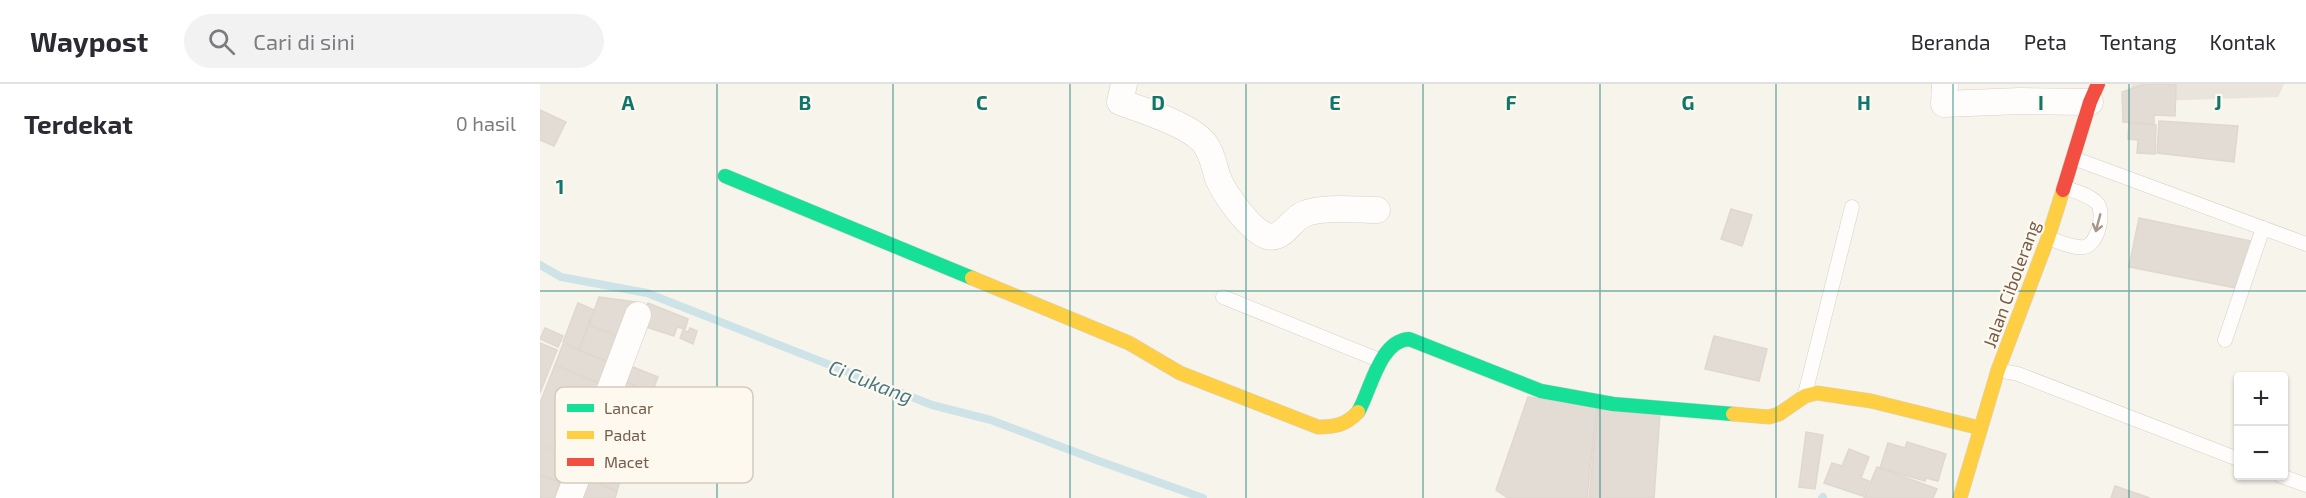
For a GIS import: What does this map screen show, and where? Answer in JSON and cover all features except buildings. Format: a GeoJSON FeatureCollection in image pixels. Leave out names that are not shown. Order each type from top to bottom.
{"type":"FeatureCollection","features":[{"type":"Feature","properties":{"kind":"street"},"geometry":{"type":"LineString","coordinates":[[1124,84],[1120,102],[1154,113],[1190,132],[1204,143],[1215,162],[1218,178],[1231,202],[1266,236],[1276,237],[1305,213],[1326,210],[1377,210]]}},
{"type":"Feature","properties":{"kind":"street"},"geometry":{"type":"LineString","coordinates":[[1945,84],[1944,104],[2020,101],[2094,93]]}},
{"type":"Feature","properties":{"kind":"street","name":"Jalan Cibolerang"},"geometry":{"type":"LineString","coordinates":[[1960,498],[1998,370],[2048,238],[2094,93]]}},
{"type":"Feature","properties":{"kind":"street"},"geometry":{"type":"LineString","coordinates":[[725,176],[1129,343],[1180,373],[1317,427],[1331,428],[1357,415],[1379,360],[1396,341],[1409,339],[1540,391],[1613,404],[1769,417],[1779,414],[1805,396],[1817,393],[1871,401],[1980,428]]}},
{"type":"Feature","properties":{"kind":"street"},"geometry":{"type":"LineString","coordinates":[[610,387],[638,315]]}},
{"type":"Feature","properties":{"kind":"street"},"geometry":{"type":"LineString","coordinates":[[568,498],[574,483]]}},
{"type":"Feature","properties":{"kind":"lane"},"geometry":{"type":"LineString","coordinates":[[2073,158],[2306,244]]}},
{"type":"Feature","properties":{"kind":"lane"},"geometry":{"type":"LineString","coordinates":[[2048,238],[2081,248],[2088,247],[2093,241],[2101,216],[2096,201],[2064,187]]}},
{"type":"Feature","properties":{"kind":"lane"},"geometry":{"type":"LineString","coordinates":[[1805,396],[1852,207]]}},
{"type":"Feature","properties":{"kind":"lane"},"geometry":{"type":"LineString","coordinates":[[2225,340],[2263,228]]}},
{"type":"Feature","properties":{"kind":"lane"},"geometry":{"type":"LineString","coordinates":[[1223,297],[1379,360]]}},
{"type":"Feature","properties":{"kind":"lane"},"geometry":{"type":"LineString","coordinates":[[1998,370],[2018,374],[2234,457]]}},
{"type":"Feature","properties":{"kind":"lane"},"geometry":{"type":"LineString","coordinates":[[2288,479],[2306,485]]}},
{"type":"Feature","properties":{"kind":"shaded area"},"geometry":{"type":"Polygon","coordinates":[[[2132,84],[2284,84],[2278,97],[2124,102],[2132,84]]]}},
{"type":"Feature","properties":{"kind":"waterway","name":"Ci Cukang"},"geometry":{"type":"LineString","coordinates":[[540,265],[561,277],[647,293],[932,405],[991,420],[1203,498]]}},
{"type":"Feature","properties":{"kind":"traffic: fast"},"geometry":{"type":"LineString","coordinates":[[725,176],[972,278]]}},
{"type":"Feature","properties":{"kind":"traffic: fast"},"geometry":{"type":"LineString","coordinates":[[1358,412],[1383,357],[1390,348],[1409,339],[1541,391],[1613,404],[1733,414]]}},
{"type":"Feature","properties":{"kind":"traffic: slow"},"geometry":{"type":"LineString","coordinates":[[1960,498],[1998,370],[2048,238],[2063,190]]}},
{"type":"Feature","properties":{"kind":"traffic: slow"},"geometry":{"type":"LineString","coordinates":[[972,278],[1129,343],[1180,373],[1318,427],[1340,424],[1358,412]]}},
{"type":"Feature","properties":{"kind":"traffic: slow"},"geometry":{"type":"LineString","coordinates":[[1733,414],[1769,417],[1779,414],[1805,396],[1817,393],[1871,401],[1980,428]]}},
{"type":"Feature","properties":{"kind":"traffic: jam"},"geometry":{"type":"LineString","coordinates":[[2063,190],[2090,102],[2098,84]]}}]}
